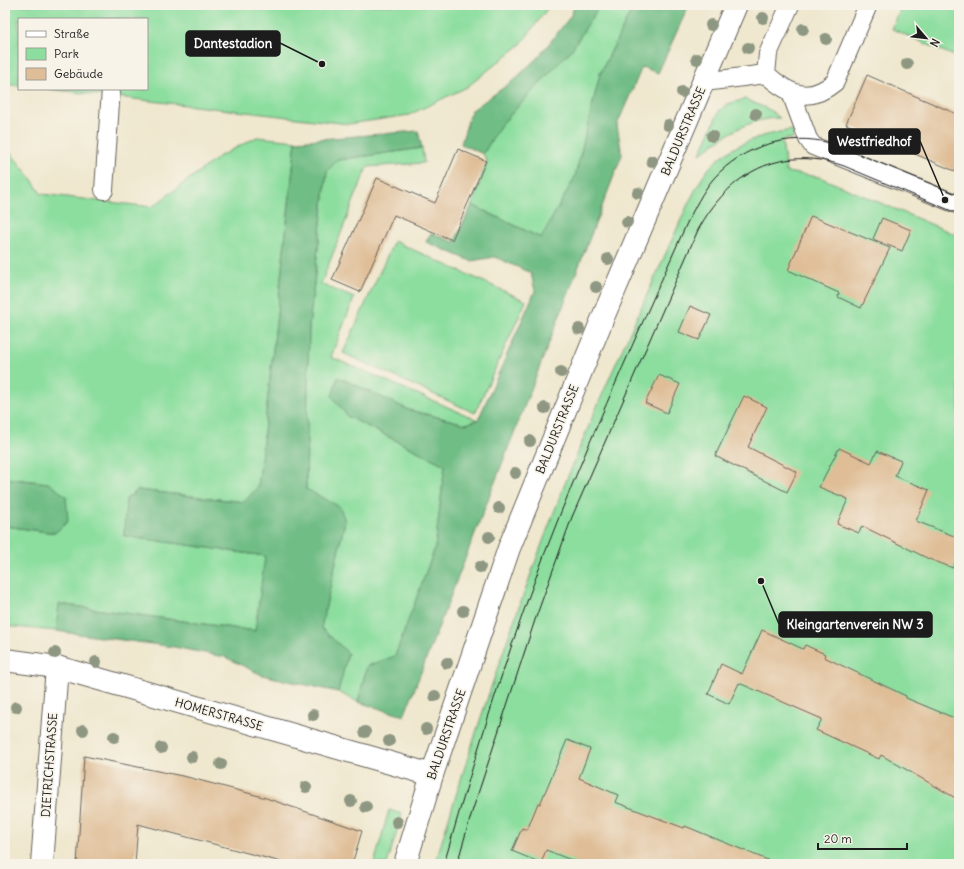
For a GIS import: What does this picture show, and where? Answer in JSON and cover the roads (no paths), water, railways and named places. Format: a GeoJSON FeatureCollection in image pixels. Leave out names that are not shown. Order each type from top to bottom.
{"type":"FeatureCollection","features":[{"type":"Feature","properties":{"kind":"street","name":"BALDURSTRASSE"},"geometry":{"type":"LineString","coordinates":[[406,864],[432,775],[509,548],[604,315],[736,5]]}},
{"type":"Feature","properties":{"kind":"street","name":"HOMERSTRASSE"},"geometry":{"type":"LineString","coordinates":[[5,660],[57,667],[432,775]]}},
{"type":"Feature","properties":{"kind":"street","name":"DIETRICHSTRASSE"},"geometry":{"type":"LineString","coordinates":[[42,864],[57,667]]}},
{"type":"Feature","properties":{"kind":"lane"},"geometry":{"type":"LineString","coordinates":[[766,74],[768,54],[790,5]]}},
{"type":"Feature","properties":{"kind":"lane"},"geometry":{"type":"LineString","coordinates":[[704,82],[766,74],[792,93],[816,94],[826,90],[835,82],[868,5]]}},
{"type":"Feature","properties":{"kind":"lane"},"geometry":{"type":"LineString","coordinates":[[104,190],[111,90]]}},
{"type":"Feature","properties":{"kind":"lane"},"geometry":{"type":"LineString","coordinates":[[792,93],[808,140],[813,146],[959,205]]}},
{"type":"Feature","properties":{"kind":"tram line"},"geometry":{"type":"LineString","coordinates":[[444,864],[498,686],[544,555],[591,440],[638,332],[686,225],[698,201],[710,183],[738,157],[767,144],[798,139],[814,140],[843,147],[959,195]]}},
{"type":"Feature","properties":{"kind":"tram line"},"geometry":{"type":"LineString","coordinates":[[457,864],[472,812],[535,620],[572,517],[698,230],[711,210],[725,193],[741,179],[759,168],[778,162],[799,159],[821,160],[844,166],[959,214]]}},
{"type":"Feature","properties":{"kind":"place","name":"Dantestadion"},"geometry":{"type":"Point","coordinates":[322,64]}},
{"type":"Feature","properties":{"kind":"place","name":"Westfriedhof"},"geometry":{"type":"Point","coordinates":[945,200]}},
{"type":"Feature","properties":{"kind":"place","name":"Kleingartenverein NW 3"},"geometry":{"type":"Point","coordinates":[761,581]}}]}
